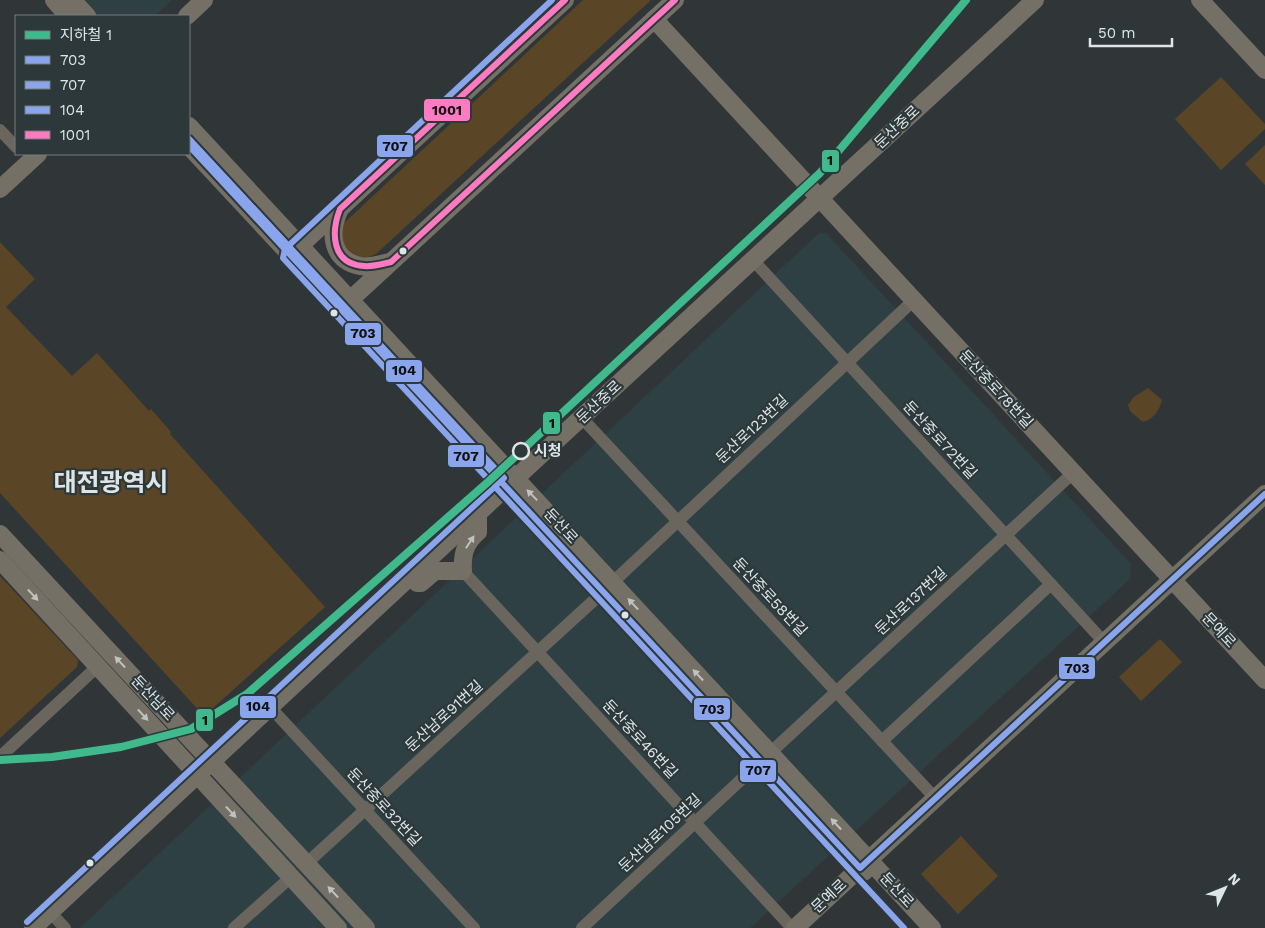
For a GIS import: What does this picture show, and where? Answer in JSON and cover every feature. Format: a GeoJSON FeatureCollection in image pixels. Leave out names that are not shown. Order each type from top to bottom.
{"type":"FeatureCollection","features":[{"type":"Feature","properties":{"kind":"main road"},"geometry":{"type":"LineString","coordinates":[[54,0],[67,15]]}},
{"type":"Feature","properties":{"kind":"main road"},"geometry":{"type":"LineString","coordinates":[[72,0],[86,15]]}},
{"type":"Feature","properties":{"kind":"main road"},"geometry":{"type":"LineString","coordinates":[[188,15],[204,0]]}},
{"type":"Feature","properties":{"kind":"main road"},"geometry":{"type":"LineString","coordinates":[[295,250],[565,0]]}},
{"type":"Feature","properties":{"kind":"main road"},"geometry":{"type":"LineString","coordinates":[[350,300],[675,0]]}},
{"type":"Feature","properties":{"kind":"main road","name":"둔산중로"},"geometry":{"type":"LineString","coordinates":[[33,928],[581,418],[1035,0]]}},
{"type":"Feature","properties":{"kind":"main road"},"geometry":{"type":"LineString","coordinates":[[1200,0],[1265,70]]}},
{"type":"Feature","properties":{"kind":"main road","name":"둔산중로78번길"},"geometry":{"type":"LineString","coordinates":[[654,19],[1172,579]]}},
{"type":"Feature","properties":{"kind":"main road","name":"둔산로"},"geometry":{"type":"LineString","coordinates":[[190,127],[295,250],[765,758],[864,864],[932,928]]}},
{"type":"Feature","properties":{"kind":"main road","name":"둔산로"},"geometry":{"type":"LineString","coordinates":[[190,147],[295,250],[350,300],[511,483]]}},
{"type":"Feature","properties":{"kind":"main road"},"geometry":{"type":"LineString","coordinates":[[0,189],[30,156]]}},
{"type":"Feature","properties":{"kind":"main road"},"geometry":{"type":"LineString","coordinates":[[340,210],[332,229],[332,239],[341,256],[350,263],[361,266],[391,262]]}},
{"type":"Feature","properties":{"kind":"main road","name":"문예로"},"geometry":{"type":"LineString","coordinates":[[793,928],[1265,494]]}},
{"type":"Feature","properties":{"kind":"main road"},"geometry":{"type":"LineString","coordinates":[[405,583],[421,583],[434,571],[463,571],[462,558],[468,541],[478,532],[478,514]]}},
{"type":"Feature","properties":{"kind":"main road","name":"둔산남로"},"geometry":{"type":"LineString","coordinates":[[0,534],[366,928]]}},
{"type":"Feature","properties":{"kind":"main road","name":"둔산남로"},"geometry":{"type":"LineString","coordinates":[[0,560],[338,928]]}},
{"type":"Feature","properties":{"kind":"main road","name":"문예로"},"geometry":{"type":"LineString","coordinates":[[1172,579],[1265,680]]}},
{"type":"Feature","properties":{"kind":"main road","name":"둔산로"},"geometry":{"type":"LineString","coordinates":[[864,864],[916,928]]}},
{"type":"Feature","properties":{"kind":"street"},"geometry":{"type":"LineString","coordinates":[[0,130],[15,146]]}},
{"type":"Feature","properties":{"kind":"street","name":"둔산중로72번길"},"geometry":{"type":"LineString","coordinates":[[753,260],[1104,642]]}},
{"type":"Feature","properties":{"kind":"street","name":"둔산로123번길"},"geometry":{"type":"LineString","coordinates":[[608,587],[914,300]]}},
{"type":"Feature","properties":{"kind":"street","name":"둔산중로58번길"},"geometry":{"type":"LineString","coordinates":[[581,418],[935,798]]}},
{"type":"Feature","properties":{"kind":"street","name":"둔산로137번길"},"geometry":{"type":"LineString","coordinates":[[765,758],[1074,472]]}},
{"type":"Feature","properties":{"kind":"street","name":"둔산중로46번길"},"geometry":{"type":"LineString","coordinates":[[463,571],[793,928]]}},
{"type":"Feature","properties":{"kind":"street"},"geometry":{"type":"LineString","coordinates":[[882,741],[1051,584]]}},
{"type":"Feature","properties":{"kind":"street","name":"둔산남로91번길"},"geometry":{"type":"LineString","coordinates":[[307,864],[608,587]]}},
{"type":"Feature","properties":{"kind":"street"},"geometry":{"type":"LineString","coordinates":[[0,757],[98,666]]}},
{"type":"Feature","properties":{"kind":"street","name":"둔산중로32번길"},"geometry":{"type":"LineString","coordinates":[[271,708],[474,928]]}},
{"type":"Feature","properties":{"kind":"street","name":"둔산남로105번길"},"geometry":{"type":"LineString","coordinates":[[582,928],[765,758]]}},
{"type":"Feature","properties":{"kind":"street"},"geometry":{"type":"LineString","coordinates":[[234,928],[292,877]]}},
{"type":"Feature","properties":{"kind":"street"},"geometry":{"type":"LineString","coordinates":[[50,912],[65,928]]}},
{"type":"Feature","properties":{"kind":"shaded area"},"geometry":{"type":"Polygon","coordinates":[[[79,0],[172,0],[156,15],[93,15],[79,0]]]}},
{"type":"Feature","properties":{"kind":"shaded area"},"geometry":{"type":"Polygon","coordinates":[[[583,0],[651,0],[376,254],[361,260],[343,251],[340,230],[343,224],[583,0]]]}},
{"type":"Feature","properties":{"kind":"shaded area"},"geometry":{"type":"Polygon","coordinates":[[[1221,77],[1265,124],[1265,129],[1221,170],[1175,119],[1221,77]]]}},
{"type":"Feature","properties":{"kind":"shaded area"},"geometry":{"type":"Polygon","coordinates":[[[1265,145],[1265,185],[1245,164],[1265,145]]]}},
{"type":"Feature","properties":{"kind":"shaded area"},"geometry":{"type":"Polygon","coordinates":[[[819,233],[826,233],[1131,564],[1130,579],[750,928],[80,928],[819,233]]]}},
{"type":"Feature","properties":{"kind":"shaded area"},"geometry":{"type":"Polygon","coordinates":[[[0,242],[35,279],[6,307],[72,376],[97,353],[149,411],[151,409],[171,432],[170,434],[325,607],[204,716],[0,493],[0,242]]]}},
{"type":"Feature","properties":{"kind":"shaded area"},"geometry":{"type":"Polygon","coordinates":[[[1148,388],[1162,400],[1155,414],[1143,422],[1130,411],[1128,405],[1134,397],[1148,388]]]}},
{"type":"Feature","properties":{"kind":"shaded area"},"geometry":{"type":"Polygon","coordinates":[[[0,576],[78,660],[77,667],[0,738],[0,576]]]}},
{"type":"Feature","properties":{"kind":"shaded area"},"geometry":{"type":"Polygon","coordinates":[[[1160,639],[1182,662],[1141,701],[1119,677],[1160,639]]]}},
{"type":"Feature","properties":{"kind":"shaded area"},"geometry":{"type":"Polygon","coordinates":[[[961,836],[998,876],[958,914],[921,874],[961,836]]]}},
{"type":"Feature","properties":{"kind":"metro line","name":"1"},"geometry":{"type":"LineString","coordinates":[[0,760],[52,757],[121,747],[191,729],[247,694],[488,482],[820,173],[966,0]]}},
{"type":"Feature","properties":{"kind":"transit line","name":"707"},"geometry":{"type":"LineString","coordinates":[[552,0],[285,249],[283,258],[904,928]]}},
{"type":"Feature","properties":{"kind":"transit line","name":"1001"},"geometry":{"type":"LineString","coordinates":[[565,0],[340,209],[335,227],[335,237],[336,245],[345,259],[353,264],[367,266],[391,262],[675,0]]}},
{"type":"Feature","properties":{"kind":"transit line","name":"707"},"geometry":{"type":"LineString","coordinates":[[190,140],[315,275]]}},
{"type":"Feature","properties":{"kind":"transit line","name":"104"},"geometry":{"type":"LineString","coordinates":[[27,922],[504,478],[190,140]]}},
{"type":"Feature","properties":{"kind":"transit line","name":"703"},"geometry":{"type":"LineString","coordinates":[[190,147],[860,868],[1265,494]]}},
{"type":"Feature","properties":{"kind":"place","name":"시청"},"geometry":{"type":"Point","coordinates":[521,451]}},
{"type":"Feature","properties":{"kind":"district","name":"대전광역시"},"geometry":{"type":"Point","coordinates":[111,482]}}]}
